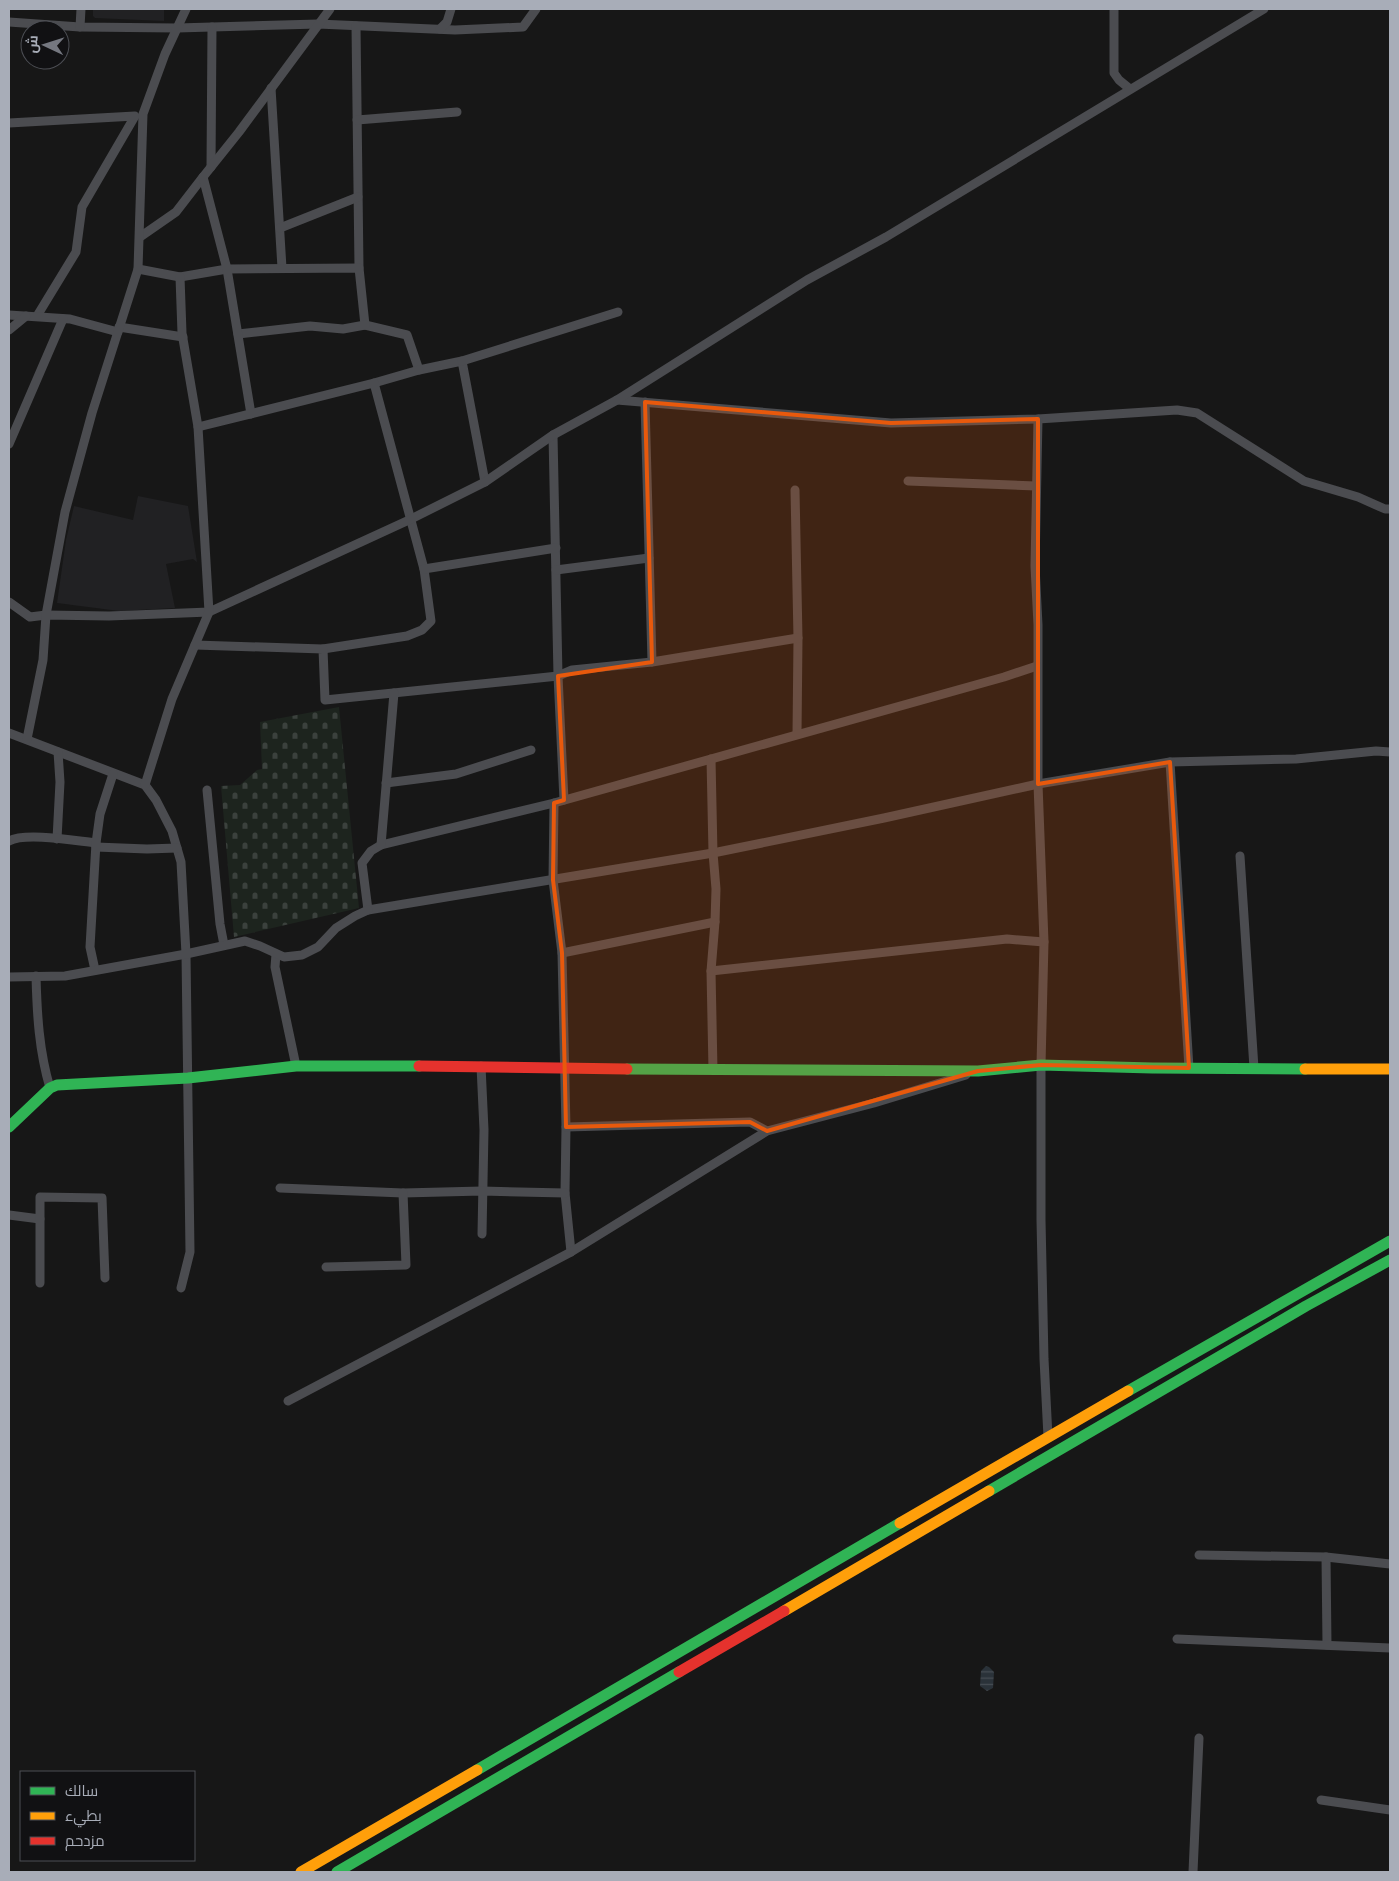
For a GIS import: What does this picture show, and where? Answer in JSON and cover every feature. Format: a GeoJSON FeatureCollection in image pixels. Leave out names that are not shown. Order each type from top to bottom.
{"type":"FeatureCollection","features":[{"type":"Feature","properties":{"kind":"main road"},"geometry":{"type":"LineString","coordinates":[[9,1127],[50,1088],[64,1084],[188,1078],[296,1066],[978,1071],[1041,1065],[1390,1069]]}},
{"type":"Feature","properties":{"kind":"main road"},"geometry":{"type":"LineString","coordinates":[[301,1872],[1048,1437],[1390,1241]]}},
{"type":"Feature","properties":{"kind":"main road"},"geometry":{"type":"LineString","coordinates":[[337,1872],[1306,1306],[1390,1260]]}},
{"type":"Feature","properties":{"kind":"street"},"geometry":{"type":"LineString","coordinates":[[80,9],[80,27]]}},
{"type":"Feature","properties":{"kind":"street"},"geometry":{"type":"LineString","coordinates":[[37,316],[76,252],[82,207],[139,115],[186,9]]}},
{"type":"Feature","properties":{"kind":"street"},"geometry":{"type":"LineString","coordinates":[[140,237],[176,212],[330,9]]}},
{"type":"Feature","properties":{"kind":"street"},"geometry":{"type":"LineString","coordinates":[[440,29],[447,22],[451,9]]}},
{"type":"Feature","properties":{"kind":"street"},"geometry":{"type":"LineString","coordinates":[[9,22],[80,27],[177,28],[318,24],[440,29],[523,27],[536,9]]}},
{"type":"Feature","properties":{"kind":"street"},"geometry":{"type":"LineString","coordinates":[[1114,9],[1114,73],[1130,89]]}},
{"type":"Feature","properties":{"kind":"street"},"geometry":{"type":"LineString","coordinates":[[9,602],[30,617],[46,615],[109,616],[210,612],[409,520],[485,482],[553,436],[617,400],[807,280],[886,237],[1264,9]]}},
{"type":"Feature","properties":{"kind":"street"},"geometry":{"type":"LineString","coordinates":[[356,26],[359,268],[365,325]]}},
{"type":"Feature","properties":{"kind":"street"},"geometry":{"type":"LineString","coordinates":[[211,167],[212,27]]}},
{"type":"Feature","properties":{"kind":"street"},"geometry":{"type":"LineString","coordinates":[[271,88],[282,268]]}},
{"type":"Feature","properties":{"kind":"street"},"geometry":{"type":"LineString","coordinates":[[357,120],[457,112]]}},
{"type":"Feature","properties":{"kind":"street"},"geometry":{"type":"LineString","coordinates":[[9,123],[139,115]]}},
{"type":"Feature","properties":{"kind":"street"},"geometry":{"type":"LineString","coordinates":[[27,739],[43,660],[46,615],[66,512],[92,413],[138,269],[140,237],[139,115]]}},
{"type":"Feature","properties":{"kind":"street"},"geometry":{"type":"LineString","coordinates":[[203,177],[227,269],[251,414]]}},
{"type":"Feature","properties":{"kind":"street"},"geometry":{"type":"LineString","coordinates":[[280,228],[358,197]]}},
{"type":"Feature","properties":{"kind":"street"},"geometry":{"type":"LineString","coordinates":[[138,269],[180,277],[227,269],[359,268]]}},
{"type":"Feature","properties":{"kind":"street"},"geometry":{"type":"LineString","coordinates":[[145,785],[172,699],[210,612],[198,427],[183,337],[180,277]]}},
{"type":"Feature","properties":{"kind":"street"},"geometry":{"type":"LineString","coordinates":[[198,427],[419,370],[462,361],[618,312]]}},
{"type":"Feature","properties":{"kind":"street"},"geometry":{"type":"LineString","coordinates":[[9,315],[63,319],[119,330],[183,337]]}},
{"type":"Feature","properties":{"kind":"street"},"geometry":{"type":"LineString","coordinates":[[9,330],[26,316]]}},
{"type":"Feature","properties":{"kind":"street"},"geometry":{"type":"LineString","coordinates":[[9,444],[63,319]]}},
{"type":"Feature","properties":{"kind":"street"},"geometry":{"type":"LineString","coordinates":[[238,334],[310,326],[343,329],[365,325],[407,334],[419,370]]}},
{"type":"Feature","properties":{"kind":"street"},"geometry":{"type":"LineString","coordinates":[[462,361],[485,482]]}},
{"type":"Feature","properties":{"kind":"street"},"geometry":{"type":"LineString","coordinates":[[195,645],[322,648],[407,636],[422,630],[431,621],[424,569],[409,520],[374,383]]}},
{"type":"Feature","properties":{"kind":"street"},"geometry":{"type":"LineString","coordinates":[[617,400],[891,423],[1038,419],[1177,410],[1197,413],[1304,481],[1358,497],[1390,509]]}},
{"type":"Feature","properties":{"kind":"street"},"geometry":{"type":"LineString","coordinates":[[645,402],[652,662]]}},
{"type":"Feature","properties":{"kind":"street"},"geometry":{"type":"LineString","coordinates":[[1038,419],[1035,566],[1038,625],[1038,784],[1044,942],[1041,1065],[1041,1220],[1048,1437]]}},
{"type":"Feature","properties":{"kind":"street"},"geometry":{"type":"LineString","coordinates":[[553,436],[558,676],[564,800]]}},
{"type":"Feature","properties":{"kind":"street"},"geometry":{"type":"LineString","coordinates":[[908,481],[1036,486]]}},
{"type":"Feature","properties":{"kind":"street"},"geometry":{"type":"LineString","coordinates":[[796,490],[797,734]]}},
{"type":"Feature","properties":{"kind":"street"},"geometry":{"type":"LineString","coordinates":[[424,569],[556,548]]}},
{"type":"Feature","properties":{"kind":"street"},"geometry":{"type":"LineString","coordinates":[[556,570],[649,558]]}},
{"type":"Feature","properties":{"kind":"street"},"geometry":{"type":"LineString","coordinates":[[322,648],[325,700],[558,676],[572,670],[652,662],[798,638]]}},
{"type":"Feature","properties":{"kind":"street"},"geometry":{"type":"LineString","coordinates":[[368,910],[362,863],[371,851],[381,845],[554,803],[1004,677],[1037,666]]}},
{"type":"Feature","properties":{"kind":"street"},"geometry":{"type":"LineString","coordinates":[[381,845],[394,693]]}},
{"type":"Feature","properties":{"kind":"street"},"geometry":{"type":"LineString","coordinates":[[9,733],[145,785],[156,800],[168,823],[177,848],[181,862],[186,954],[190,1252],[181,1288]]}},
{"type":"Feature","properties":{"kind":"street"},"geometry":{"type":"LineString","coordinates":[[386,783],[456,774],[531,750]]}},
{"type":"Feature","properties":{"kind":"street"},"geometry":{"type":"LineString","coordinates":[[9,977],[64,976],[246,941],[284,957],[302,956],[318,947],[336,928],[368,910],[454,894],[553,880],[713,853],[1038,784],[1170,762],[1296,759],[1376,751],[1390,752]]}},
{"type":"Feature","properties":{"kind":"street"},"geometry":{"type":"LineString","coordinates":[[57,838],[60,782],[58,752]]}},
{"type":"Feature","properties":{"kind":"street"},"geometry":{"type":"LineString","coordinates":[[711,759],[713,853],[716,889],[711,971],[713,1070]]}},
{"type":"Feature","properties":{"kind":"street"},"geometry":{"type":"LineString","coordinates":[[1170,762],[1190,1068]]}},
{"type":"Feature","properties":{"kind":"street"},"geometry":{"type":"LineString","coordinates":[[94,970],[90,947],[96,845],[100,814],[113,774]]}},
{"type":"Feature","properties":{"kind":"street"},"geometry":{"type":"LineString","coordinates":[[207,790],[220,924],[224,945]]}},
{"type":"Feature","properties":{"kind":"street"},"geometry":{"type":"LineString","coordinates":[[554,803],[553,880],[562,954],[566,1193],[572,1252]]}},
{"type":"Feature","properties":{"kind":"street"},"geometry":{"type":"LineString","coordinates":[[9,841],[17,838],[57,838],[96,845],[147,849],[177,848]]}},
{"type":"Feature","properties":{"kind":"street"},"geometry":{"type":"LineString","coordinates":[[1240,856],[1254,1068]]}},
{"type":"Feature","properties":{"kind":"street"},"geometry":{"type":"LineString","coordinates":[[562,954],[715,922]]}},
{"type":"Feature","properties":{"kind":"street"},"geometry":{"type":"LineString","coordinates":[[711,971],[1007,939],[1044,942]]}},
{"type":"Feature","properties":{"kind":"street"},"geometry":{"type":"LineString","coordinates":[[276,954],[275,967],[296,1066]]}},
{"type":"Feature","properties":{"kind":"street"},"geometry":{"type":"LineString","coordinates":[[36,976],[37,1017],[43,1066],[50,1088]]}},
{"type":"Feature","properties":{"kind":"street"},"geometry":{"type":"LineString","coordinates":[[481,1066],[484,1130],[482,1234]]}},
{"type":"Feature","properties":{"kind":"street"},"geometry":{"type":"LineString","coordinates":[[288,1401],[572,1252],[767,1131],[874,1103],[978,1071]]}},
{"type":"Feature","properties":{"kind":"street"},"geometry":{"type":"LineString","coordinates":[[566,1127],[750,1122],[767,1131]]}},
{"type":"Feature","properties":{"kind":"street"},"geometry":{"type":"LineString","coordinates":[[280,1188],[403,1193],[482,1191],[566,1193]]}},
{"type":"Feature","properties":{"kind":"street"},"geometry":{"type":"LineString","coordinates":[[326,1267],[406,1265],[403,1193]]}},
{"type":"Feature","properties":{"kind":"street"},"geometry":{"type":"LineString","coordinates":[[40,1283],[40,1197],[102,1198],[105,1278]]}},
{"type":"Feature","properties":{"kind":"street"},"geometry":{"type":"LineString","coordinates":[[9,1215],[40,1219]]}},
{"type":"Feature","properties":{"kind":"street"},"geometry":{"type":"LineString","coordinates":[[1199,1555],[1326,1557],[1390,1564]]}},
{"type":"Feature","properties":{"kind":"street"},"geometry":{"type":"LineString","coordinates":[[1326,1557],[1327,1645]]}},
{"type":"Feature","properties":{"kind":"street"},"geometry":{"type":"LineString","coordinates":[[1177,1639],[1390,1648]]}},
{"type":"Feature","properties":{"kind":"street"},"geometry":{"type":"LineString","coordinates":[[1194,1872],[1199,1738]]}},
{"type":"Feature","properties":{"kind":"street"},"geometry":{"type":"LineString","coordinates":[[1321,1800],[1390,1810]]}},
{"type":"Feature","properties":{"kind":"highlighted area"},"geometry":{"type":"Polygon","coordinates":[[[645,402],[891,423],[1038,419],[1038,784],[1170,762],[1189,1068],[1041,1065],[978,1071],[767,1131],[750,1122],[566,1127],[562,953],[553,880],[554,803],[564,800],[558,676],[652,662],[645,402]]]}},
{"type":"Feature","properties":{"kind":"shaded area"},"geometry":{"type":"Polygon","coordinates":[[[93,9],[164,9],[164,21],[95,18],[93,16],[93,9]]]}},
{"type":"Feature","properties":{"kind":"shaded area"},"geometry":{"type":"Polygon","coordinates":[[[138,496],[188,506],[197,562],[193,559],[166,564],[175,608],[119,611],[57,603],[66,540],[74,506],[133,520],[138,496]]]}},
{"type":"Feature","properties":{"kind":"shaded area"},"geometry":{"type":"Polygon","coordinates":[[[986,1666],[994,1672],[993,1688],[987,1691],[980,1686],[981,1671],[986,1666]]]}},
{"type":"Feature","properties":{"kind":"green space"},"geometry":{"type":"Polygon","coordinates":[[[339,707],[359,908],[234,937],[221,786],[240,785],[257,770],[262,769],[260,722],[339,707]]]}},
{"type":"Feature","properties":{"kind":"traffic: fast"},"geometry":{"type":"LineString","coordinates":[[627,1069],[978,1071],[1041,1065],[1305,1069]]}},
{"type":"Feature","properties":{"kind":"traffic: fast"},"geometry":{"type":"LineString","coordinates":[[9,1127],[50,1088],[57,1085],[188,1078],[296,1066],[419,1066]]}},
{"type":"Feature","properties":{"kind":"traffic: fast"},"geometry":{"type":"LineString","coordinates":[[1128,1391],[1390,1241]]}},
{"type":"Feature","properties":{"kind":"traffic: fast"},"geometry":{"type":"LineString","coordinates":[[989,1491],[1306,1306],[1390,1260]]}},
{"type":"Feature","properties":{"kind":"traffic: fast"},"geometry":{"type":"LineString","coordinates":[[477,1770],[900,1523]]}},
{"type":"Feature","properties":{"kind":"traffic: fast"},"geometry":{"type":"LineString","coordinates":[[337,1872],[679,1672]]}},
{"type":"Feature","properties":{"kind":"traffic: slow"},"geometry":{"type":"LineString","coordinates":[[1305,1069],[1390,1069]]}},
{"type":"Feature","properties":{"kind":"traffic: slow"},"geometry":{"type":"LineString","coordinates":[[900,1523],[1128,1391]]}},
{"type":"Feature","properties":{"kind":"traffic: slow"},"geometry":{"type":"LineString","coordinates":[[784,1611],[989,1491]]}},
{"type":"Feature","properties":{"kind":"traffic: slow"},"geometry":{"type":"LineString","coordinates":[[301,1872],[477,1770]]}},
{"type":"Feature","properties":{"kind":"traffic: jam"},"geometry":{"type":"LineString","coordinates":[[419,1066],[627,1069]]}},
{"type":"Feature","properties":{"kind":"traffic: jam"},"geometry":{"type":"LineString","coordinates":[[679,1672],[784,1611]]}}]}
